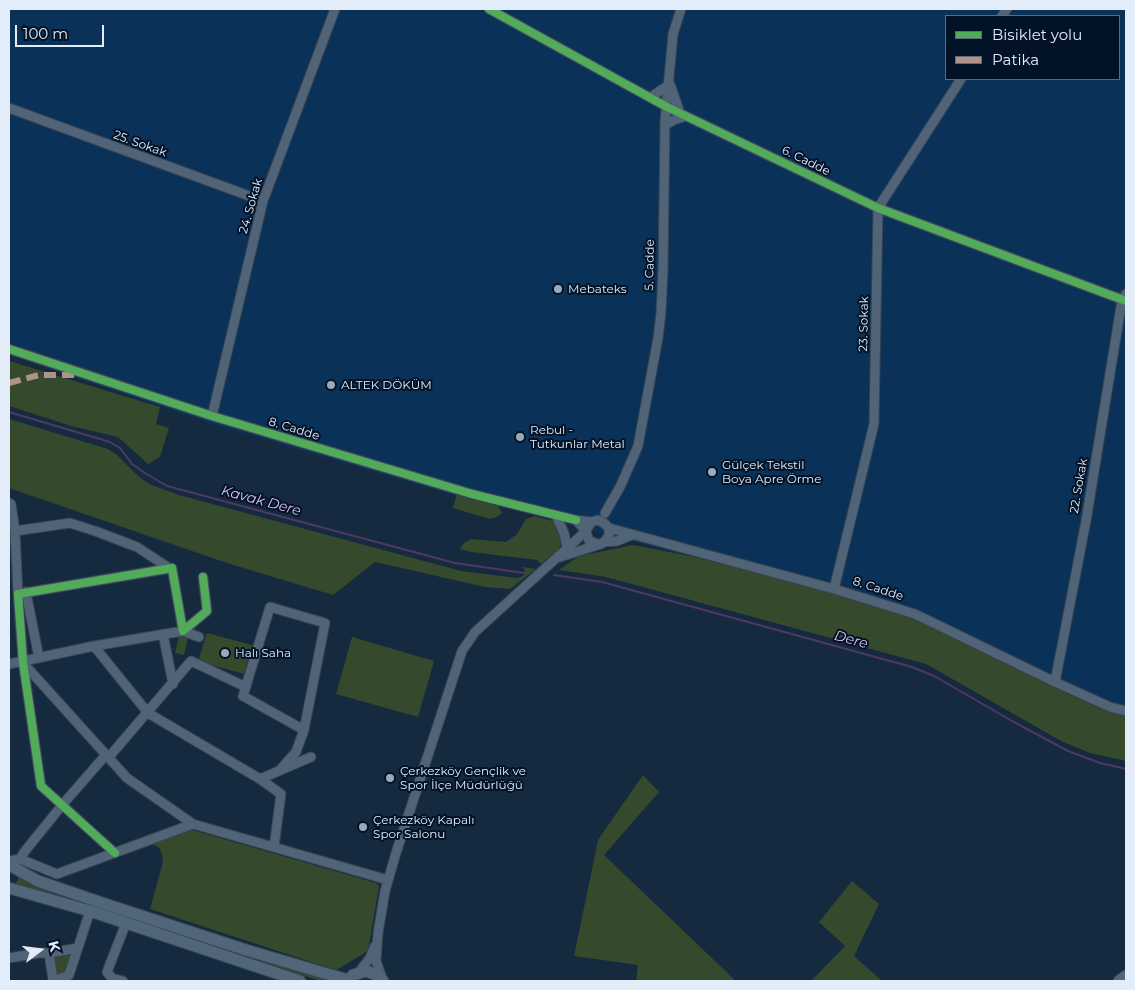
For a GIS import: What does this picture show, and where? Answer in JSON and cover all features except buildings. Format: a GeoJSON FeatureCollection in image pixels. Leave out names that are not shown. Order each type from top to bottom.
{"type":"FeatureCollection","features":[{"type":"Feature","properties":{"kind":"main road"},"geometry":{"type":"LineString","coordinates":[[9,881],[12,872],[12,862]]}},
{"type":"Feature","properties":{"kind":"main road"},"geometry":{"type":"LineString","coordinates":[[12,862],[38,881],[246,950],[348,981],[359,972],[373,972],[383,981]]}},
{"type":"Feature","properties":{"kind":"main road"},"geometry":{"type":"LineString","coordinates":[[9,888],[90,911],[300,981]]}},
{"type":"Feature","properties":{"kind":"main road"},"geometry":{"type":"LineString","coordinates":[[126,923],[130,911]]}},
{"type":"Feature","properties":{"kind":"main road"},"geometry":{"type":"LineString","coordinates":[[141,928],[145,916]]}},
{"type":"Feature","properties":{"kind":"main road"},"geometry":{"type":"LineString","coordinates":[[1119,981],[1126,976]]}},
{"type":"Feature","properties":{"kind":"street","name":"24. Sokak"},"geometry":{"type":"LineString","coordinates":[[212,416],[263,201],[335,9]]}},
{"type":"Feature","properties":{"kind":"street","name":"6. Cadde"},"geometry":{"type":"LineString","coordinates":[[489,9],[667,107],[878,208],[1125,299]]}},
{"type":"Feature","properties":{"kind":"street","name":"5. Cadde"},"geometry":{"type":"LineString","coordinates":[[606,521],[638,446],[658,338],[663,271],[665,125],[674,34],[681,9]]}},
{"type":"Feature","properties":{"kind":"street"},"geometry":{"type":"LineString","coordinates":[[878,208],[960,80]]}},
{"type":"Feature","properties":{"kind":"street"},"geometry":{"type":"LineString","coordinates":[[651,98],[670,84],[683,114],[665,125]]}},
{"type":"Feature","properties":{"kind":"street","name":"25. Sokak"},"geometry":{"type":"LineString","coordinates":[[9,108],[179,172],[263,201]]}},
{"type":"Feature","properties":{"kind":"street","name":"23. Sokak"},"geometry":{"type":"LineString","coordinates":[[834,589],[874,424],[878,208]]}},
{"type":"Feature","properties":{"kind":"street","name":"22. Sokak"},"geometry":{"type":"LineString","coordinates":[[1055,682],[1086,521],[1125,299]]}},
{"type":"Feature","properties":{"kind":"street","name":"8. Cadde"},"geometry":{"type":"LineString","coordinates":[[9,349],[212,416],[472,494],[576,520],[592,522]]}},
{"type":"Feature","properties":{"kind":"street"},"geometry":{"type":"LineString","coordinates":[[9,503],[11,504],[15,531],[22,593],[23,663],[41,786],[115,853]]}},
{"type":"Feature","properties":{"kind":"street"},"geometry":{"type":"LineString","coordinates":[[556,515],[564,533],[567,547]]}},
{"type":"Feature","properties":{"kind":"street"},"geometry":{"type":"LineString","coordinates":[[383,981],[376,961],[377,942],[388,880],[462,651],[475,632],[567,547],[586,532],[592,522],[606,521],[608,538],[601,543],[589,541],[586,532],[576,520]]}},
{"type":"Feature","properties":{"kind":"street","name":"8. Cadde"},"geometry":{"type":"LineString","coordinates":[[606,521],[632,535],[834,589],[915,614],[1055,682],[1110,707],[1126,711]]}},
{"type":"Feature","properties":{"kind":"street"},"geometry":{"type":"LineString","coordinates":[[15,531],[70,523],[137,547],[169,568],[172,568],[182,631]]}},
{"type":"Feature","properties":{"kind":"street"},"geometry":{"type":"LineString","coordinates":[[555,559],[601,543],[617,541],[632,535]]}},
{"type":"Feature","properties":{"kind":"street"},"geometry":{"type":"LineString","coordinates":[[22,593],[169,568]]}},
{"type":"Feature","properties":{"kind":"street"},"geometry":{"type":"LineString","coordinates":[[182,631],[207,611],[203,577]]}},
{"type":"Feature","properties":{"kind":"street"},"geometry":{"type":"LineString","coordinates":[[22,593],[39,658]]}},
{"type":"Feature","properties":{"kind":"street"},"geometry":{"type":"LineString","coordinates":[[279,771],[296,752],[304,730],[325,623],[270,607],[243,696],[304,730]]}},
{"type":"Feature","properties":{"kind":"street"},"geometry":{"type":"LineString","coordinates":[[9,664],[23,663],[94,646],[182,631],[199,637]]}},
{"type":"Feature","properties":{"kind":"street"},"geometry":{"type":"LineString","coordinates":[[163,634],[173,684]]}},
{"type":"Feature","properties":{"kind":"street"},"geometry":{"type":"LineString","coordinates":[[94,646],[148,713],[260,779],[281,794],[274,847]]}},
{"type":"Feature","properties":{"kind":"street"},"geometry":{"type":"LineString","coordinates":[[12,862],[25,851],[104,757],[109,757],[191,661],[246,686]]}},
{"type":"Feature","properties":{"kind":"street"},"geometry":{"type":"LineString","coordinates":[[23,663],[127,778],[193,824],[388,880]]}},
{"type":"Feature","properties":{"kind":"street"},"geometry":{"type":"LineString","coordinates":[[260,779],[310,757]]}},
{"type":"Feature","properties":{"kind":"street"},"geometry":{"type":"LineString","coordinates":[[12,862],[57,874],[193,824]]}},
{"type":"Feature","properties":{"kind":"street"},"geometry":{"type":"LineString","coordinates":[[49,953],[54,981],[69,975],[90,911]]}},
{"type":"Feature","properties":{"kind":"street"},"geometry":{"type":"LineString","coordinates":[[123,981],[111,980],[107,972],[126,923]]}},
{"type":"Feature","properties":{"kind":"street"},"geometry":{"type":"LineString","coordinates":[[359,972],[370,958],[377,942]]}},
{"type":"Feature","properties":{"kind":"street"},"geometry":{"type":"LineString","coordinates":[[9,958],[78,948]]}},
{"type":"Feature","properties":{"kind":"shaded area"},"geometry":{"type":"Polygon","coordinates":[[[9,9],[1126,9],[1126,712],[1101,708],[914,613],[553,521],[458,493],[456,496],[212,424],[9,355],[9,9]]]}},
{"type":"Feature","properties":{"kind":"green space"},"geometry":{"type":"Polygon","coordinates":[[[9,361],[160,407],[156,424],[169,428],[160,457],[148,464],[118,437],[71,426],[9,406],[9,361]]]}},
{"type":"Feature","properties":{"kind":"green space"},"geometry":{"type":"Polygon","coordinates":[[[9,419],[108,449],[149,484],[179,495],[461,571],[517,578],[524,574],[525,570],[522,567],[536,569],[510,589],[485,587],[375,562],[333,595],[227,563],[9,488],[9,419]]]}},
{"type":"Feature","properties":{"kind":"green space"},"geometry":{"type":"Polygon","coordinates":[[[457,493],[497,505],[502,513],[490,519],[453,508],[457,493]]]}},
{"type":"Feature","properties":{"kind":"green space"},"geometry":{"type":"Polygon","coordinates":[[[534,516],[553,521],[562,541],[559,549],[541,564],[537,560],[460,549],[464,543],[471,539],[506,542],[517,534],[526,519],[534,516]]]}},
{"type":"Feature","properties":{"kind":"green space"},"geometry":{"type":"Polygon","coordinates":[[[633,545],[690,556],[825,590],[914,616],[1066,693],[1106,711],[1126,715],[1126,761],[1090,753],[1061,741],[926,664],[606,577],[559,570],[579,556],[633,545]]]}},
{"type":"Feature","properties":{"kind":"green space","name":"Halı Saha"},"geometry":{"type":"Polygon","coordinates":[[[207,633],[252,645],[244,674],[198,661],[207,633]]]}},
{"type":"Feature","properties":{"kind":"green space"},"geometry":{"type":"Polygon","coordinates":[[[179,636],[188,638],[184,655],[175,653],[179,636]]]}},
{"type":"Feature","properties":{"kind":"green space"},"geometry":{"type":"Polygon","coordinates":[[[352,637],[434,661],[418,717],[336,694],[352,637]]]}},
{"type":"Feature","properties":{"kind":"green space"},"geometry":{"type":"Polygon","coordinates":[[[643,775],[659,792],[604,855],[736,981],[636,981],[638,965],[574,956],[598,840],[643,775]]]}},
{"type":"Feature","properties":{"kind":"green space"},"geometry":{"type":"Polygon","coordinates":[[[189,829],[376,883],[379,886],[368,951],[336,970],[150,909],[163,862],[159,848],[152,843],[189,829]]]}},
{"type":"Feature","properties":{"kind":"green space"},"geometry":{"type":"Polygon","coordinates":[[[19,877],[53,893],[123,916],[122,918],[14,887],[19,877]]]}},
{"type":"Feature","properties":{"kind":"green space"},"geometry":{"type":"Polygon","coordinates":[[[852,881],[879,904],[854,956],[882,981],[811,981],[845,946],[819,922],[852,881]]]}},
{"type":"Feature","properties":{"kind":"green space"},"geometry":{"type":"Polygon","coordinates":[[[146,923],[330,981],[321,981],[145,926],[146,923]]]}},
{"type":"Feature","properties":{"kind":"green space"},"geometry":{"type":"Polygon","coordinates":[[[72,952],[66,973],[55,975],[52,955],[72,952]]]}},
{"type":"Feature","properties":{"kind":"waterway","name":"Kavak Dere"},"geometry":{"type":"LineString","coordinates":[[9,412],[110,442],[120,448],[132,464],[167,486],[455,563],[524,573]]}},
{"type":"Feature","properties":{"kind":"waterway","name":"Dere"},"geometry":{"type":"LineString","coordinates":[[554,575],[602,582],[912,667],[934,676],[1068,751],[1100,763],[1126,769]]}},
{"type":"Feature","properties":{"kind":"marked path"},"geometry":{"type":"LineString","coordinates":[[9,383],[39,375],[75,375]]}},
{"type":"Feature","properties":{"kind":"cycle path"},"geometry":{"type":"LineString","coordinates":[[489,9],[667,107],[878,208],[1126,301]]}},
{"type":"Feature","properties":{"kind":"cycle path"},"geometry":{"type":"LineString","coordinates":[[9,349],[212,416],[472,494],[576,520]]}},
{"type":"Feature","properties":{"kind":"cycle path"},"geometry":{"type":"LineString","coordinates":[[115,853],[41,786],[23,662],[18,594],[172,568],[183,631],[207,611],[203,577]]}},
{"type":"Feature","properties":{"kind":"place","name":"Mebateks"},"geometry":{"type":"Point","coordinates":[558,289]}},
{"type":"Feature","properties":{"kind":"place","name":"ALTEK DÖKÜM"},"geometry":{"type":"Point","coordinates":[331,385]}},
{"type":"Feature","properties":{"kind":"place","name":"Rebul - Tutkunlar Metal"},"geometry":{"type":"Point","coordinates":[520,437]}},
{"type":"Feature","properties":{"kind":"place","name":"Gülçek Tekstil Boya Apre Örme"},"geometry":{"type":"Point","coordinates":[712,472]}},
{"type":"Feature","properties":{"kind":"place","name":"Halı Saha"},"geometry":{"type":"Point","coordinates":[225,653]}},
{"type":"Feature","properties":{"kind":"place","name":"Çerkezköy Gençlik ve Spor İlçe Müdürlüğü"},"geometry":{"type":"Point","coordinates":[390,778]}},
{"type":"Feature","properties":{"kind":"place","name":"Çerkezköy Kapalı Spor Salonu"},"geometry":{"type":"Point","coordinates":[363,827]}}]}
